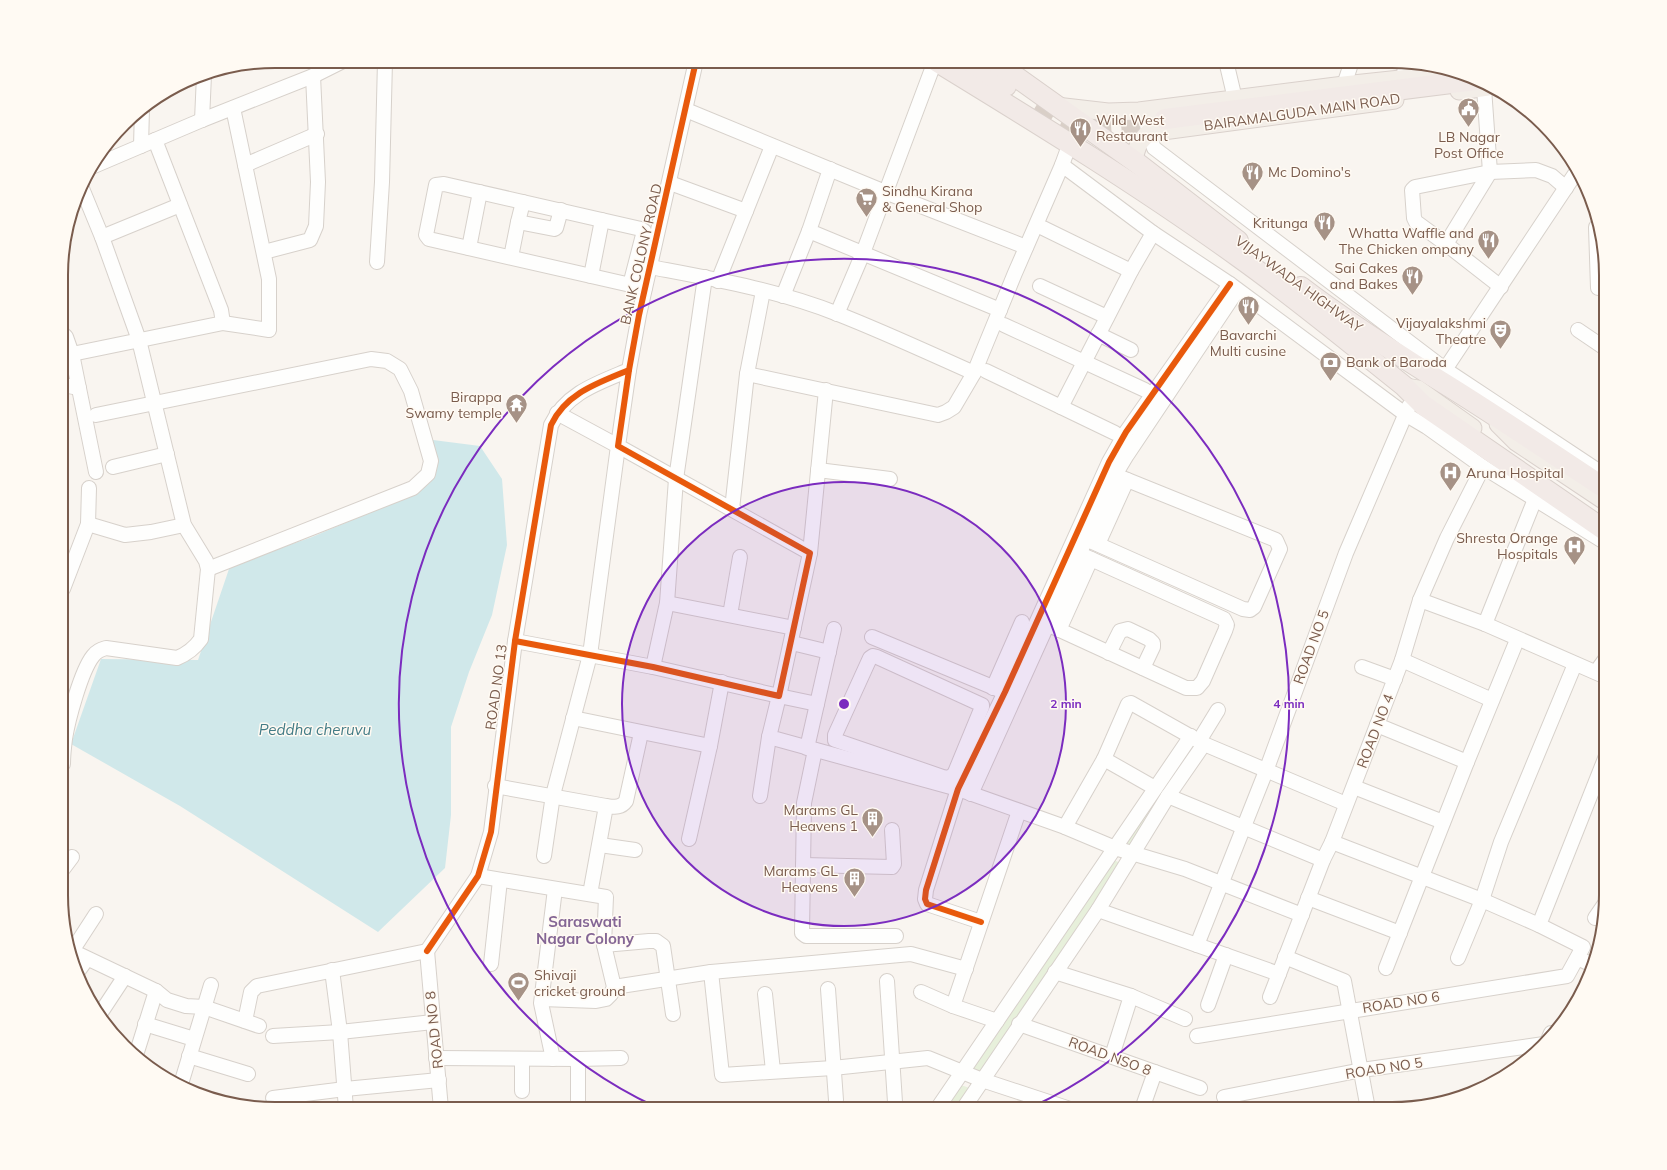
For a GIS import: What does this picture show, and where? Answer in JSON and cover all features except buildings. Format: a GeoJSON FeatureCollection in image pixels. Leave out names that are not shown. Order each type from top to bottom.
{"type":"FeatureCollection","features":[{"type":"Feature","properties":{"kind":"highway","name":"VIJAYWADA HIGHWAY"},"geometry":{"type":"LineString","coordinates":[[947,68],[1077,147],[1169,208],[1240,258],[1273,282],[1411,400]]}},
{"type":"Feature","properties":{"kind":"highway"},"geometry":{"type":"LineString","coordinates":[[980,68],[1036,106]]}},
{"type":"Feature","properties":{"kind":"highway","name":"VIJAYWADA HIGHWAY"},"geometry":{"type":"LineString","coordinates":[[1004,68],[1133,160],[1325,305],[1442,374],[1484,410]]}},
{"type":"Feature","properties":{"kind":"highway"},"geometry":{"type":"LineString","coordinates":[[1165,119],[1475,86]]}},
{"type":"Feature","properties":{"kind":"highway"},"geometry":{"type":"LineString","coordinates":[[1411,400],[1427,427]]}},
{"type":"Feature","properties":{"kind":"highway"},"geometry":{"type":"LineString","coordinates":[[1411,400],[1599,526]]}},
{"type":"Feature","properties":{"kind":"highway"},"geometry":{"type":"LineString","coordinates":[[1484,410],[1526,435],[1599,484]]}},
{"type":"Feature","properties":{"kind":"main road"},"geometry":{"type":"LineString","coordinates":[[1056,106],[1108,112],[1146,111],[1344,85],[1404,70],[1424,71]]}},
{"type":"Feature","properties":{"kind":"main road","name":"BAIRAMALGUDA MAIN ROAD"},"geometry":{"type":"LineString","coordinates":[[1148,133],[1476,86]]}},
{"type":"Feature","properties":{"kind":"main road"},"geometry":{"type":"LineString","coordinates":[[1133,160],[1139,143],[1148,133]]}},
{"type":"Feature","properties":{"kind":"main road","name":"VIJAYWADA HIGHWAY"},"geometry":{"type":"LineString","coordinates":[[1411,400],[1418,389],[1599,517]]}},
{"type":"Feature","properties":{"kind":"main road","name":"VIJAYWADA HIGHWAY"},"geometry":{"type":"LineString","coordinates":[[1484,410],[1516,442],[1599,497]]}},
{"type":"Feature","properties":{"kind":"street"},"geometry":{"type":"LineString","coordinates":[[101,163],[202,120],[313,76],[329,68]]}},
{"type":"Feature","properties":{"kind":"street"},"geometry":{"type":"LineString","coordinates":[[377,262],[382,182],[385,68]]}},
{"type":"Feature","properties":{"kind":"street","name":"BANK COLONY ROAD"},"geometry":{"type":"LineString","coordinates":[[544,856],[553,795],[590,655],[629,370],[645,288],[670,184],[695,68]]}},
{"type":"Feature","properties":{"kind":"street"},"geometry":{"type":"LineString","coordinates":[[837,314],[863,252],[932,68]]}},
{"type":"Feature","properties":{"kind":"street"},"geometry":{"type":"LineString","coordinates":[[1228,68],[1235,99]]}},
{"type":"Feature","properties":{"kind":"street"},"geometry":{"type":"LineString","coordinates":[[1344,85],[1350,68]]}},
{"type":"Feature","properties":{"kind":"street"},"geometry":{"type":"LineString","coordinates":[[264,252],[310,240],[316,226],[318,182],[317,134],[313,76]]}},
{"type":"Feature","properties":{"kind":"street"},"geometry":{"type":"LineString","coordinates":[[202,120],[204,81]]}},
{"type":"Feature","properties":{"kind":"street"},"geometry":{"type":"LineString","coordinates":[[1446,244],[1490,172],[1482,88]]}},
{"type":"Feature","properties":{"kind":"street"},"geometry":{"type":"LineString","coordinates":[[72,354],[223,323],[269,330],[270,279],[233,108]]}},
{"type":"Feature","properties":{"kind":"street"},"geometry":{"type":"LineString","coordinates":[[686,110],[830,170],[1026,247]]}},
{"type":"Feature","properties":{"kind":"street"},"geometry":{"type":"LineString","coordinates":[[1146,111],[1148,133],[1154,148],[1442,374],[1599,472]]}},
{"type":"Feature","properties":{"kind":"street"},"geometry":{"type":"LineString","coordinates":[[141,146],[142,116]]}},
{"type":"Feature","properties":{"kind":"street"},"geometry":{"type":"LineString","coordinates":[[245,165],[317,134]]}},
{"type":"Feature","properties":{"kind":"street"},"geometry":{"type":"LineString","coordinates":[[155,140],[221,310],[223,323]]}},
{"type":"Feature","properties":{"kind":"street"},"geometry":{"type":"LineString","coordinates":[[653,667],[667,602],[676,479],[712,279],[746,211],[772,146]]}},
{"type":"Feature","properties":{"kind":"street"},"geometry":{"type":"LineString","coordinates":[[747,374],[938,415],[954,407],[980,372],[1000,310],[1026,247],[1062,166],[1077,147]]}},
{"type":"Feature","properties":{"kind":"street"},"geometry":{"type":"LineString","coordinates":[[1062,166],[1153,232],[1234,287],[1411,400]]}},
{"type":"Feature","properties":{"kind":"street"},"geometry":{"type":"LineString","coordinates":[[783,296],[809,231],[830,170]]}},
{"type":"Feature","properties":{"kind":"street"},"geometry":{"type":"LineString","coordinates":[[1501,287],[1416,222],[1414,218],[1412,190],[1415,187],[1490,172],[1536,170],[1552,176],[1566,188]]}},
{"type":"Feature","properties":{"kind":"street"},"geometry":{"type":"LineString","coordinates":[[1442,374],[1574,176]]}},
{"type":"Feature","properties":{"kind":"street"},"geometry":{"type":"LineString","coordinates":[[630,285],[644,231],[641,229],[444,184],[436,185],[426,235],[429,239],[630,285],[645,288]]}},
{"type":"Feature","properties":{"kind":"street"},"geometry":{"type":"LineString","coordinates":[[670,184],[746,211]]}},
{"type":"Feature","properties":{"kind":"street"},"geometry":{"type":"LineString","coordinates":[[469,248],[480,192]]}},
{"type":"Feature","properties":{"kind":"street"},"geometry":{"type":"LineString","coordinates":[[68,725],[80,684],[92,657],[99,650],[106,648],[177,658],[187,654],[196,646],[201,639],[208,568],[206,561],[184,526],[139,340],[102,237],[85,195]]}},
{"type":"Feature","properties":{"kind":"street"},"geometry":{"type":"LineString","coordinates":[[510,257],[523,202]]}},
{"type":"Feature","properties":{"kind":"street"},"geometry":{"type":"LineString","coordinates":[[102,237],[180,205]]}},
{"type":"Feature","properties":{"kind":"street"},"geometry":{"type":"LineString","coordinates":[[518,222],[554,229],[556,228],[561,210]]}},
{"type":"Feature","properties":{"kind":"street"},"geometry":{"type":"LineString","coordinates":[[591,276],[602,220]]}},
{"type":"Feature","properties":{"kind":"street"},"geometry":{"type":"LineString","coordinates":[[1043,228],[1131,270]]}},
{"type":"Feature","properties":{"kind":"street"},"geometry":{"type":"LineString","coordinates":[[809,231],[863,252],[1000,310]]}},
{"type":"Feature","properties":{"kind":"street"},"geometry":{"type":"LineString","coordinates":[[1061,407],[1131,270],[1153,232]]}},
{"type":"Feature","properties":{"kind":"street"},"geometry":{"type":"LineString","coordinates":[[1597,245],[1598,288]]}},
{"type":"Feature","properties":{"kind":"street"},"geometry":{"type":"LineString","coordinates":[[650,266],[783,296],[837,314],[980,372],[1061,407],[1115,433]]}},
{"type":"Feature","properties":{"kind":"street"},"geometry":{"type":"LineString","coordinates":[[1040,286],[1107,317]]}},
{"type":"Feature","properties":{"kind":"street"},"geometry":{"type":"LineString","coordinates":[[981,922],[927,904],[925,899],[926,890],[964,791],[966,768],[982,705],[873,656],[870,658],[835,735],[835,740],[946,778],[950,778],[954,774],[966,768],[1004,692],[1049,625],[1086,556],[1087,539],[1108,462],[1120,455],[1234,287]]}},
{"type":"Feature","properties":{"kind":"street"},"geometry":{"type":"LineString","coordinates":[[732,509],[747,374],[763,291]]}},
{"type":"Feature","properties":{"kind":"street"},"geometry":{"type":"LineString","coordinates":[[1004,325],[1085,361],[1145,390]]}},
{"type":"Feature","properties":{"kind":"street"},"geometry":{"type":"LineString","coordinates":[[1578,330],[1599,344]]}},
{"type":"Feature","properties":{"kind":"street"},"geometry":{"type":"LineString","coordinates":[[1098,334],[1131,350]]}},
{"type":"Feature","properties":{"kind":"street"},"geometry":{"type":"LineString","coordinates":[[68,343],[72,354],[96,472]]}},
{"type":"Feature","properties":{"kind":"street"},"geometry":{"type":"LineString","coordinates":[[96,415],[371,359],[387,361],[400,369],[411,391],[431,461],[428,474],[421,483],[414,488],[208,568]]}},
{"type":"Feature","properties":{"kind":"street"},"geometry":{"type":"LineString","coordinates":[[629,370],[590,387],[571,399],[557,413],[810,553]]}},
{"type":"Feature","properties":{"kind":"street"},"geometry":{"type":"LineString","coordinates":[[68,386],[79,388]]}},
{"type":"Feature","properties":{"kind":"street"},"geometry":{"type":"LineString","coordinates":[[760,796],[769,737],[792,643],[810,553],[826,390]]}},
{"type":"Feature","properties":{"kind":"street","name":"ROAD NO 5"},"geometry":{"type":"LineString","coordinates":[[1197,945],[1266,771],[1346,553],[1411,400]]}},
{"type":"Feature","properties":{"kind":"street","name":"ROAD NO 13"},"geometry":{"type":"LineString","coordinates":[[427,951],[478,876],[491,832],[495,786],[514,641],[551,425],[557,413]]}},
{"type":"Feature","properties":{"kind":"street"},"geometry":{"type":"LineString","coordinates":[[1427,427],[1484,467],[1599,539]]}},
{"type":"Feature","properties":{"kind":"street"},"geometry":{"type":"LineString","coordinates":[[113,467],[167,454]]}},
{"type":"Feature","properties":{"kind":"street"},"geometry":{"type":"LineString","coordinates":[[1049,625],[1087,539],[1121,478],[1120,455]]}},
{"type":"Feature","properties":{"kind":"street","name":"ROAD NO 4"},"geometry":{"type":"LineString","coordinates":[[1270,997],[1322,860],[1332,842],[1395,679],[1420,600],[1447,538],[1484,467]]}},
{"type":"Feature","properties":{"kind":"street"},"geometry":{"type":"LineString","coordinates":[[818,470],[890,479]]}},
{"type":"Feature","properties":{"kind":"street"},"geometry":{"type":"LineString","coordinates":[[1087,539],[1243,609],[1250,610],[1254,607],[1280,549],[1276,540],[1121,478]]}},
{"type":"Feature","properties":{"kind":"street"},"geometry":{"type":"LineString","coordinates":[[68,576],[88,524],[89,488]]}},
{"type":"Feature","properties":{"kind":"street"},"geometry":{"type":"LineString","coordinates":[[1485,624],[1535,499]]}},
{"type":"Feature","properties":{"kind":"street"},"geometry":{"type":"LineString","coordinates":[[88,524],[126,535],[184,526]]}},
{"type":"Feature","properties":{"kind":"street"},"geometry":{"type":"LineString","coordinates":[[1049,625],[1186,688],[1197,688],[1203,681],[1226,625],[1224,619],[1086,556]]}},
{"type":"Feature","properties":{"kind":"street"},"geometry":{"type":"LineString","coordinates":[[730,614],[740,557]]}},
{"type":"Feature","properties":{"kind":"street"},"geometry":{"type":"LineString","coordinates":[[1420,600],[1485,624],[1518,640],[1599,673]]}},
{"type":"Feature","properties":{"kind":"street"},"geometry":{"type":"LineString","coordinates":[[667,602],[794,628]]}},
{"type":"Feature","properties":{"kind":"street"},"geometry":{"type":"LineString","coordinates":[[1004,692],[1022,622]]}},
{"type":"Feature","properties":{"kind":"street"},"geometry":{"type":"LineString","coordinates":[[1109,653],[1120,631],[1128,628],[1153,642],[1153,647],[1143,668]]}},
{"type":"Feature","properties":{"kind":"street"},"geometry":{"type":"LineString","coordinates":[[834,629],[817,704],[804,803],[803,935],[896,936]]}},
{"type":"Feature","properties":{"kind":"street"},"geometry":{"type":"LineString","coordinates":[[872,637],[1004,692]]}},
{"type":"Feature","properties":{"kind":"street"},"geometry":{"type":"LineString","coordinates":[[1386,968],[1467,762],[1518,640]]}},
{"type":"Feature","properties":{"kind":"street"},"geometry":{"type":"LineString","coordinates":[[514,641],[653,667],[817,704]]}},
{"type":"Feature","properties":{"kind":"street"},"geometry":{"type":"LineString","coordinates":[[792,643],[829,652]]}},
{"type":"Feature","properties":{"kind":"street"},"geometry":{"type":"LineString","coordinates":[[1402,660],[1492,700]]}},
{"type":"Feature","properties":{"kind":"street"},"geometry":{"type":"LineString","coordinates":[[1458,958],[1482,900],[1501,842],[1575,664]]}},
{"type":"Feature","properties":{"kind":"street"},"geometry":{"type":"LineString","coordinates":[[1362,667],[1395,679]]}},
{"type":"Feature","properties":{"kind":"street"},"geometry":{"type":"LineString","coordinates":[[689,839],[710,746],[722,682]]}},
{"type":"Feature","properties":{"kind":"street"},"geometry":{"type":"LineString","coordinates":[[1065,827],[1104,759],[1128,704],[1130,703],[1198,740],[1266,771],[1346,804]]}},
{"type":"Feature","properties":{"kind":"street"},"geometry":{"type":"LineString","coordinates":[[968,1102],[1098,910],[1168,796],[1198,740],[1218,710]]}},
{"type":"Feature","properties":{"kind":"street"},"geometry":{"type":"LineString","coordinates":[[573,718],[710,746]]}},
{"type":"Feature","properties":{"kind":"street"},"geometry":{"type":"LineString","coordinates":[[1377,725],[1467,762]]}},
{"type":"Feature","properties":{"kind":"street"},"geometry":{"type":"LineString","coordinates":[[495,786],[553,795],[616,808],[623,806],[626,801],[641,733]]}},
{"type":"Feature","properties":{"kind":"street"},"geometry":{"type":"LineString","coordinates":[[769,737],[964,791],[1065,827],[1116,848],[1185,869],[1302,915]]}},
{"type":"Feature","properties":{"kind":"street"},"geometry":{"type":"LineString","coordinates":[[942,1102],[1116,848],[1155,788],[1198,740]]}},
{"type":"Feature","properties":{"kind":"street"},"geometry":{"type":"LineString","coordinates":[[1104,759],[1155,788]]}},
{"type":"Feature","properties":{"kind":"street"},"geometry":{"type":"LineString","coordinates":[[1540,925],[1599,774]]}},
{"type":"Feature","properties":{"kind":"street"},"geometry":{"type":"LineString","coordinates":[[1354,787],[1444,822]]}},
{"type":"Feature","properties":{"kind":"street"},"geometry":{"type":"LineString","coordinates":[[1168,796],[1322,860]]}},
{"type":"Feature","properties":{"kind":"street"},"geometry":{"type":"LineString","coordinates":[[590,894],[606,806]]}},
{"type":"Feature","properties":{"kind":"street"},"geometry":{"type":"LineString","coordinates":[[953,1006],[1019,811]]}},
{"type":"Feature","properties":{"kind":"street"},"geometry":{"type":"LineString","coordinates":[[803,865],[892,867],[894,864],[892,830]]}},
{"type":"Feature","properties":{"kind":"street"},"geometry":{"type":"LineString","coordinates":[[1332,842],[1421,878],[1482,900],[1540,925],[1583,947],[1578,958],[1588,963]]}},
{"type":"Feature","properties":{"kind":"street"},"geometry":{"type":"LineString","coordinates":[[600,845],[635,850]]}},
{"type":"Feature","properties":{"kind":"street"},"geometry":{"type":"LineString","coordinates":[[68,862],[72,857]]}},
{"type":"Feature","properties":{"kind":"street"},"geometry":{"type":"LineString","coordinates":[[478,876],[606,897],[604,945],[614,986],[611,994],[606,999],[596,1001],[542,999]]}},
{"type":"Feature","properties":{"kind":"street"},"geometry":{"type":"LineString","coordinates":[[491,964],[500,880]]}},
{"type":"Feature","properties":{"kind":"street"},"geometry":{"type":"LineString","coordinates":[[553,1059],[542,1009],[542,999],[555,889]]}},
{"type":"Feature","properties":{"kind":"street"},"geometry":{"type":"LineString","coordinates":[[1308,898],[1400,933]]}},
{"type":"Feature","properties":{"kind":"street"},"geometry":{"type":"LineString","coordinates":[[1098,910],[1279,974]]}},
{"type":"Feature","properties":{"kind":"street"},"geometry":{"type":"LineString","coordinates":[[1595,918],[1598,913]]}},
{"type":"Feature","properties":{"kind":"street"},"geometry":{"type":"LineString","coordinates":[[75,947],[96,914]]}},
{"type":"Feature","properties":{"kind":"street"},"geometry":{"type":"LineString","coordinates":[[604,945],[656,941],[663,946],[673,1014]]}},
{"type":"Feature","properties":{"kind":"street"},"geometry":{"type":"LineString","coordinates":[[244,1021],[254,988],[332,970],[427,951]]}},
{"type":"Feature","properties":{"kind":"street","name":"ROAD NO 8"},"geometry":{"type":"LineString","coordinates":[[427,951],[432,1022],[441,1102]]}},
{"type":"Feature","properties":{"kind":"street"},"geometry":{"type":"LineString","coordinates":[[614,986],[711,972],[911,954],[966,969]]}},
{"type":"Feature","properties":{"kind":"street"},"geometry":{"type":"LineString","coordinates":[[1208,1005],[1226,955]]}},
{"type":"Feature","properties":{"kind":"street"},"geometry":{"type":"LineString","coordinates":[[1285,957],[1344,981],[1367,1102]]}},
{"type":"Feature","properties":{"kind":"street","name":"ROAD NO 6"},"geometry":{"type":"LineString","coordinates":[[1197,1036],[1567,976],[1578,958]]}},
{"type":"Feature","properties":{"kind":"street"},"geometry":{"type":"LineString","coordinates":[[83,964],[126,976],[156,991],[167,1000],[186,1006],[204,1007],[259,1026]]}},
{"type":"Feature","properties":{"kind":"street"},"geometry":{"type":"LineString","coordinates":[[332,970],[340,1032],[346,1102]]}},
{"type":"Feature","properties":{"kind":"street"},"geometry":{"type":"LineString","coordinates":[[711,972],[722,1075],[833,1068],[928,1058],[982,1080],[1049,1102]]}},
{"type":"Feature","properties":{"kind":"street"},"geometry":{"type":"LineString","coordinates":[[1055,972],[1131,996],[1185,1019]]}},
{"type":"Feature","properties":{"kind":"street"},"geometry":{"type":"LineString","coordinates":[[103,1010],[126,976]]}},
{"type":"Feature","properties":{"kind":"street"},"geometry":{"type":"LineString","coordinates":[[887,981],[895,1102]]}},
{"type":"Feature","properties":{"kind":"street"},"geometry":{"type":"LineString","coordinates":[[182,1080],[211,985]]}},
{"type":"Feature","properties":{"kind":"street"},"geometry":{"type":"LineString","coordinates":[[828,989],[836,1100]]}},
{"type":"Feature","properties":{"kind":"street"},"geometry":{"type":"LineString","coordinates":[[137,1050],[156,991]]}},
{"type":"Feature","properties":{"kind":"street"},"geometry":{"type":"LineString","coordinates":[[920,992],[953,1006],[997,1021]]}},
{"type":"Feature","properties":{"kind":"street"},"geometry":{"type":"LineString","coordinates":[[765,994],[773,1071]]}},
{"type":"Feature","properties":{"kind":"street"},"geometry":{"type":"LineString","coordinates":[[1112,1056],[1131,996]]}},
{"type":"Feature","properties":{"kind":"street"},"geometry":{"type":"LineString","coordinates":[[273,1036],[340,1032],[432,1022]]}},
{"type":"Feature","properties":{"kind":"street"},"geometry":{"type":"LineString","coordinates":[[145,1024],[194,1039]]}},
{"type":"Feature","properties":{"kind":"street","name":"ROAD NSO 8"},"geometry":{"type":"LineString","coordinates":[[1020,1024],[1200,1088]]}},
{"type":"Feature","properties":{"kind":"street","name":"ROAD NO 5"},"geometry":{"type":"LineString","coordinates":[[1224,1097],[1362,1070],[1534,1045]]}},
{"type":"Feature","properties":{"kind":"street"},"geometry":{"type":"LineString","coordinates":[[189,1056],[248,1074]]}},
{"type":"Feature","properties":{"kind":"street"},"geometry":{"type":"LineString","coordinates":[[436,1058],[621,1058]]}},
{"type":"Feature","properties":{"kind":"street"},"geometry":{"type":"LineString","coordinates":[[522,1059],[522,1091]]}},
{"type":"Feature","properties":{"kind":"street"},"geometry":{"type":"LineString","coordinates":[[578,1059],[578,1102]]}},
{"type":"Feature","properties":{"kind":"street"},"geometry":{"type":"LineString","coordinates":[[1145,1102],[1156,1072]]}},
{"type":"Feature","properties":{"kind":"street"},"geometry":{"type":"LineString","coordinates":[[273,1098],[439,1080]]}},
{"type":"Feature","properties":{"kind":"green space"},"geometry":{"type":"Polygon","coordinates":[[[1184,753],[1191,757],[1132,846],[1125,842],[1184,753]]]}},
{"type":"Feature","properties":{"kind":"green space"},"geometry":{"type":"Polygon","coordinates":[[[1116,861],[1120,863],[1120,869],[980,1075],[971,1069],[1110,862],[1116,861]]]}},
{"type":"Feature","properties":{"kind":"green space"},"geometry":{"type":"Polygon","coordinates":[[[960,1086],[969,1088],[962,1102],[950,1102],[960,1086]]]}},
{"type":"Feature","properties":{"kind":"water","name":"Peddha cheruvu"},"geometry":{"type":"Polygon","coordinates":[[[433,440],[480,446],[502,479],[507,545],[492,615],[469,672],[451,727],[451,815],[445,868],[378,932],[180,806],[71,744],[101,659],[198,660],[230,566],[312,537],[416,493],[433,440]]]}},
{"type":"Feature","properties":{"kind":"tunnel"},"geometry":{"type":"LineString","coordinates":[[1036,106],[1066,123],[1078,126],[1103,127],[1165,119]]}},
{"type":"Feature","properties":{"kind":"cycle path"},"geometry":{"type":"LineString","coordinates":[[427,951],[478,876],[491,832],[515,641],[551,425],[557,414],[574,397],[584,390],[629,370],[639,315],[694,68]]}},
{"type":"Feature","properties":{"kind":"cycle path"},"geometry":{"type":"LineString","coordinates":[[981,922],[927,904],[925,899],[926,890],[958,789],[1005,692],[1109,462],[1126,432],[1230,284]]}},
{"type":"Feature","properties":{"kind":"cycle path"},"geometry":{"type":"LineString","coordinates":[[515,641],[653,667],[779,696],[810,553],[618,446],[629,370]]}},
{"type":"Feature","properties":{"kind":"place","name":"LB Nagar Post Office"},"geometry":{"type":"Point","coordinates":[1469,128]}},
{"type":"Feature","properties":{"kind":"place","name":"Wild West Restaurant"},"geometry":{"type":"Point","coordinates":[1080,148]}},
{"type":"Feature","properties":{"kind":"place","name":"Mc Domino's"},"geometry":{"type":"Point","coordinates":[1253,192]}},
{"type":"Feature","properties":{"kind":"place","name":"Sindhu Kirana & General Shop"},"geometry":{"type":"Point","coordinates":[867,218]}},
{"type":"Feature","properties":{"kind":"place","name":"Kritunga"},"geometry":{"type":"Point","coordinates":[1324,242]}},
{"type":"Feature","properties":{"kind":"place","name":"Whatta Waffle and The Chicken ompany"},"geometry":{"type":"Point","coordinates":[1489,260]}},
{"type":"Feature","properties":{"kind":"place","name":"Sai Cakes and Bakes"},"geometry":{"type":"Point","coordinates":[1413,296]}},
{"type":"Feature","properties":{"kind":"place","name":"Bavarchi Multi cusine"},"geometry":{"type":"Point","coordinates":[1248,326]}},
{"type":"Feature","properties":{"kind":"place","name":"Vijayalakshmi Theatre"},"geometry":{"type":"Point","coordinates":[1501,350]}},
{"type":"Feature","properties":{"kind":"place","name":"Bank of Baroda"},"geometry":{"type":"Point","coordinates":[1330,382]}},
{"type":"Feature","properties":{"kind":"place","name":"Birappa Swamy temple"},"geometry":{"type":"Point","coordinates":[517,424]}},
{"type":"Feature","properties":{"kind":"place","name":"Aruna Hospital"},"geometry":{"type":"Point","coordinates":[1450,492]}},
{"type":"Feature","properties":{"kind":"place","name":"Shresta Orange Hospitals"},"geometry":{"type":"Point","coordinates":[1574,566]}},
{"type":"Feature","properties":{"kind":"place","name":"Marams GL Heavens 1"},"geometry":{"type":"Point","coordinates":[873,838]}},
{"type":"Feature","properties":{"kind":"place","name":"Marams GL Heavens"},"geometry":{"type":"Point","coordinates":[854,898]}},
{"type":"Feature","properties":{"kind":"place","name":"Shivaji cricket ground"},"geometry":{"type":"Point","coordinates":[518,1002]}},
{"type":"Feature","properties":{"kind":"district","name":"Saraswati Nagar Colony"},"geometry":{"type":"Point","coordinates":[585,930]}}]}
